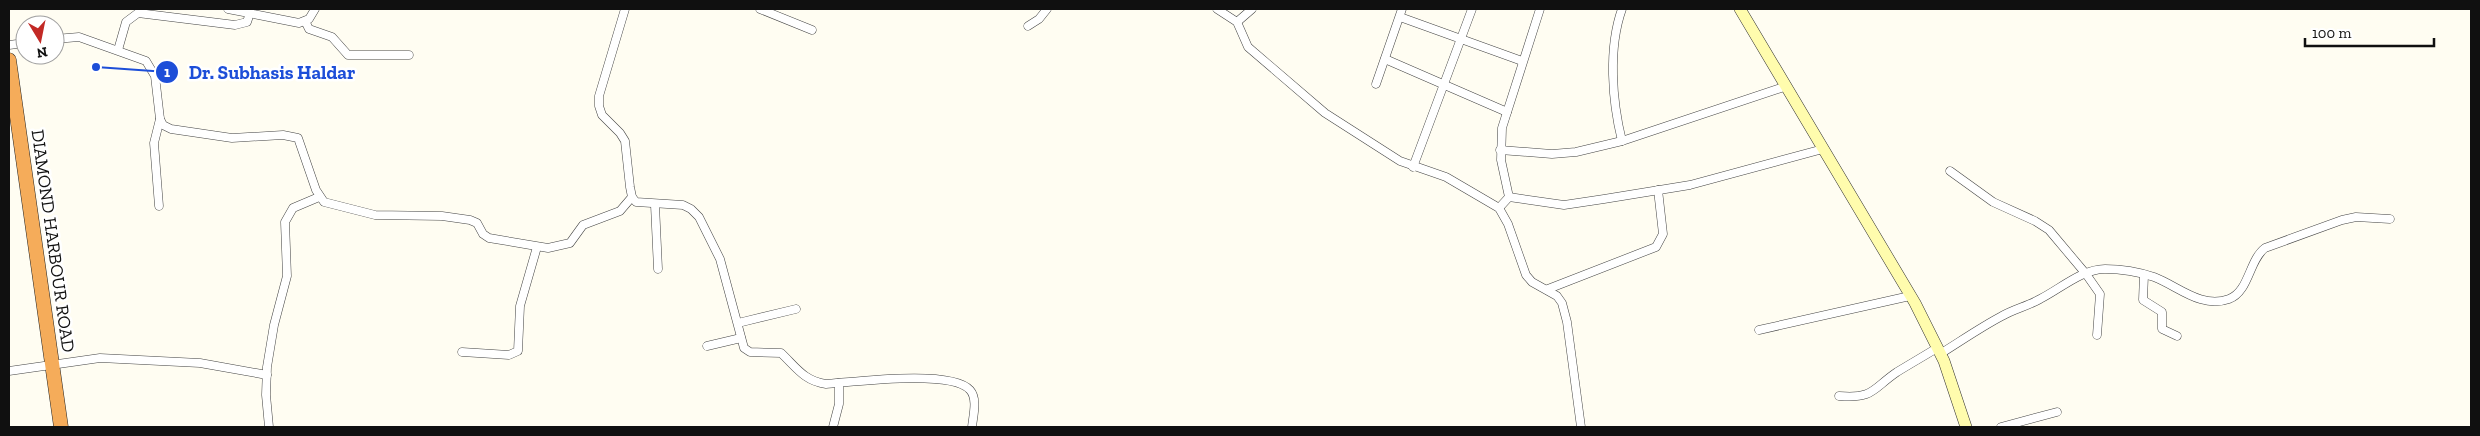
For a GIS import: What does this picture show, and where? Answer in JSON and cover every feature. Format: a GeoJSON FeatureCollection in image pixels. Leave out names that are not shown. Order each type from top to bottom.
{"type":"FeatureCollection","features":[{"type":"Feature","properties":{"kind":"highway","name":"DIAMOND HARBOUR ROAD"},"geometry":{"type":"LineString","coordinates":[[9,66],[60,427]]}},
{"type":"Feature","properties":{"kind":"street"},"geometry":{"type":"LineString","coordinates":[[228,9],[299,23],[305,21],[315,9]]}},
{"type":"Feature","properties":{"kind":"street"},"geometry":{"type":"LineString","coordinates":[[625,9],[599,96],[599,106],[602,115],[620,133],[625,141],[632,197],[636,202],[655,205],[683,205],[692,209],[699,217],[720,259],[744,348],[750,352],[781,353],[805,378],[814,382],[839,383],[941,378],[960,384],[969,389],[973,396],[972,427]]}},
{"type":"Feature","properties":{"kind":"street"},"geometry":{"type":"LineString","coordinates":[[760,9],[812,30]]}},
{"type":"Feature","properties":{"kind":"street"},"geometry":{"type":"LineString","coordinates":[[1028,26],[1039,20],[1047,9]]}},
{"type":"Feature","properties":{"kind":"street"},"geometry":{"type":"LineString","coordinates":[[1217,9],[1237,22],[1248,47],[1305,98],[1357,134],[1413,167],[1446,177],[1499,208],[1508,224],[1526,275],[1532,282],[1548,289],[1562,303],[1567,322],[1581,427]]}},
{"type":"Feature","properties":{"kind":"street"},"geometry":{"type":"LineString","coordinates":[[1237,22],[1252,9]]}},
{"type":"Feature","properties":{"kind":"street"},"geometry":{"type":"LineString","coordinates":[[1376,84],[1402,9]]}},
{"type":"Feature","properties":{"kind":"street"},"geometry":{"type":"LineString","coordinates":[[1413,167],[1472,9]]}},
{"type":"Feature","properties":{"kind":"street"},"geometry":{"type":"LineString","coordinates":[[1509,197],[1500,150],[1502,128],[1540,9]]}},
{"type":"Feature","properties":{"kind":"street"},"geometry":{"type":"LineString","coordinates":[[1622,9],[1614,36],[1614,102],[1622,141]]}},
{"type":"Feature","properties":{"kind":"street"},"geometry":{"type":"LineString","coordinates":[[1740,9],[1788,86],[1910,296],[1939,351],[1955,391],[1966,427]]}},
{"type":"Feature","properties":{"kind":"street"},"geometry":{"type":"LineString","coordinates":[[118,50],[126,22],[138,13],[235,25],[247,22],[250,14]]}},
{"type":"Feature","properties":{"kind":"street"},"geometry":{"type":"LineString","coordinates":[[1400,17],[1522,61]]}},
{"type":"Feature","properties":{"kind":"street"},"geometry":{"type":"LineString","coordinates":[[305,21],[309,29],[332,38],[348,55],[409,55]]}},
{"type":"Feature","properties":{"kind":"street"},"geometry":{"type":"LineString","coordinates":[[65,38],[79,37],[118,50],[146,61],[151,67],[158,91],[160,119],[154,143],[159,206]]}},
{"type":"Feature","properties":{"kind":"street"},"geometry":{"type":"LineString","coordinates":[[1385,59],[1507,112]]}},
{"type":"Feature","properties":{"kind":"street"},"geometry":{"type":"LineString","coordinates":[[1500,150],[1552,154],[1576,152],[1622,141],[1788,86]]}},
{"type":"Feature","properties":{"kind":"street"},"geometry":{"type":"LineString","coordinates":[[160,119],[163,125],[177,132],[238,139],[282,135],[298,138],[319,197],[332,205],[375,215],[442,216],[470,220],[477,223],[483,234],[489,238],[548,248],[570,243],[583,225],[620,212],[632,197]]}},
{"type":"Feature","properties":{"kind":"street"},"geometry":{"type":"LineString","coordinates":[[1509,197],[1564,205],[1690,185],[1823,149]]}},
{"type":"Feature","properties":{"kind":"street"},"geometry":{"type":"LineString","coordinates":[[1950,171],[1993,202],[2042,224],[2086,274],[2101,296],[2097,336]]}},
{"type":"Feature","properties":{"kind":"street"},"geometry":{"type":"LineString","coordinates":[[1548,289],[1656,247],[1663,234],[1658,190]]}},
{"type":"Feature","properties":{"kind":"street"},"geometry":{"type":"LineString","coordinates":[[269,427],[267,374],[274,325],[287,276],[285,222],[292,208],[319,197]]}},
{"type":"Feature","properties":{"kind":"street"},"geometry":{"type":"LineString","coordinates":[[1499,208],[1509,197]]}},
{"type":"Feature","properties":{"kind":"street"},"geometry":{"type":"LineString","coordinates":[[655,205],[658,269]]}},
{"type":"Feature","properties":{"kind":"street"},"geometry":{"type":"LineString","coordinates":[[1839,396],[1859,397],[1870,394],[1896,373],[2001,316],[2040,299],[2086,274],[2103,269],[2144,275],[2155,278],[2200,299],[2222,301],[2234,297],[2239,292],[2258,256],[2265,248],[2342,220],[2356,217],[2390,219]]}},
{"type":"Feature","properties":{"kind":"street"},"geometry":{"type":"LineString","coordinates":[[462,352],[509,354],[518,351],[520,306],[536,246]]}},
{"type":"Feature","properties":{"kind":"street"},"geometry":{"type":"LineString","coordinates":[[2144,275],[2143,300],[2162,312],[2162,329],[2178,336]]}},
{"type":"Feature","properties":{"kind":"street"},"geometry":{"type":"LineString","coordinates":[[1759,330],[1910,296]]}},
{"type":"Feature","properties":{"kind":"street"},"geometry":{"type":"LineString","coordinates":[[738,323],[796,309]]}},
{"type":"Feature","properties":{"kind":"street"},"geometry":{"type":"LineString","coordinates":[[707,346],[741,338]]}},
{"type":"Feature","properties":{"kind":"street"},"geometry":{"type":"LineString","coordinates":[[9,371],[100,358],[200,363],[267,374]]}},
{"type":"Feature","properties":{"kind":"street"},"geometry":{"type":"LineString","coordinates":[[833,427],[839,404],[839,383]]}},
{"type":"Feature","properties":{"kind":"street"},"geometry":{"type":"LineString","coordinates":[[2001,427],[2057,412]]}},
{"type":"Feature","properties":{"kind":"place","name":"Dr. Subhasis Haldar"},"geometry":{"type":"Point","coordinates":[96,67]}}]}
